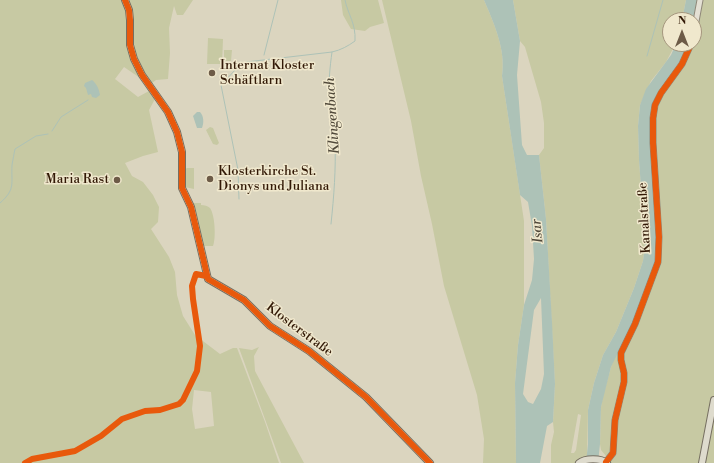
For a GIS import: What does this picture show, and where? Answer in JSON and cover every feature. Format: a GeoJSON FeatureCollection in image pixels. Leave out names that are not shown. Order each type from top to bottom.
{"type":"FeatureCollection","features":[{"type":"Feature","properties":{"kind":"main road","name":"Klosterstraße"},"geometry":{"type":"LineString","coordinates":[[124,0],[129,10],[130,45],[134,59],[142,75],[166,109],[177,132],[182,152],[182,188],[191,207],[208,279],[244,300],[270,326],[309,351],[366,397],[430,463]]}},
{"type":"Feature","properties":{"kind":"main road"},"geometry":{"type":"LineString","coordinates":[[702,463],[714,400]]}},
{"type":"Feature","properties":{"kind":"main road"},"geometry":{"type":"LineString","coordinates":[[582,462],[604,462]]}},
{"type":"Feature","properties":{"kind":"street"},"geometry":{"type":"LineString","coordinates":[[698,12],[700,0]]}},
{"type":"Feature","properties":{"kind":"street","name":"Kanalstraße"},"geometry":{"type":"LineString","coordinates":[[604,462],[613,453],[615,420],[624,382],[621,353],[635,324],[658,262],[659,237],[653,144],[653,123],[656,105],[661,93],[682,64],[687,52]]}},
{"type":"Feature","properties":{"kind":"green space"},"geometry":{"type":"Polygon","coordinates":[[[0,0],[193,0],[183,15],[177,15],[174,6],[169,28],[170,53],[168,79],[156,80],[152,83],[140,78],[124,67],[115,79],[138,97],[149,91],[155,99],[149,110],[158,152],[125,163],[132,176],[143,182],[153,195],[159,207],[158,222],[151,229],[169,257],[175,272],[177,295],[183,316],[195,335],[220,354],[233,348],[237,348],[279,463],[0,463],[0,0]],[[194,390],[192,409],[195,429],[214,426],[211,392],[194,390]]]}},
{"type":"Feature","properties":{"kind":"green space"},"geometry":{"type":"Polygon","coordinates":[[[341,0],[378,0],[384,23],[370,27],[365,31],[351,29],[343,15],[341,0]]]}},
{"type":"Feature","properties":{"kind":"green space"},"geometry":{"type":"Polygon","coordinates":[[[382,0],[484,0],[492,18],[501,46],[503,66],[502,76],[524,221],[524,305],[518,345],[515,383],[516,463],[483,463],[484,439],[477,395],[444,286],[411,121],[382,0]]]}},
{"type":"Feature","properties":{"kind":"green space"},"geometry":{"type":"Polygon","coordinates":[[[513,0],[686,0],[684,12],[662,12],[662,52],[671,52],[666,62],[651,81],[640,105],[638,126],[645,243],[643,261],[616,332],[603,355],[594,383],[588,410],[587,459],[576,463],[551,463],[551,445],[554,432],[553,422],[555,384],[546,219],[539,155],[544,148],[544,123],[541,102],[525,47],[520,41],[513,0]],[[578,414],[571,453],[574,453],[576,450],[581,415],[578,414]]]}},
{"type":"Feature","properties":{"kind":"green space"},"geometry":{"type":"Polygon","coordinates":[[[698,0],[714,0],[714,463],[609,463],[609,456],[606,456],[601,450],[600,444],[601,407],[603,396],[611,367],[657,239],[650,125],[652,105],[658,91],[681,60],[684,52],[702,52],[702,12],[696,12],[698,0]]]}},
{"type":"Feature","properties":{"kind":"green space"},"geometry":{"type":"Polygon","coordinates":[[[208,38],[223,39],[222,64],[207,64],[208,38]]]}},
{"type":"Feature","properties":{"kind":"green space"},"geometry":{"type":"Polygon","coordinates":[[[224,50],[232,50],[231,61],[224,61],[224,50]]]}},
{"type":"Feature","properties":{"kind":"green space"},"geometry":{"type":"Polygon","coordinates":[[[210,127],[213,128],[219,143],[217,145],[213,144],[206,130],[210,127]]]}},
{"type":"Feature","properties":{"kind":"green space"},"geometry":{"type":"Polygon","coordinates":[[[187,168],[194,168],[194,189],[185,187],[184,170],[187,168]]]}},
{"type":"Feature","properties":{"kind":"green space"},"geometry":{"type":"Polygon","coordinates":[[[192,203],[201,203],[201,205],[209,207],[212,211],[214,227],[213,246],[203,246],[192,203]]]}},
{"type":"Feature","properties":{"kind":"green space"},"geometry":{"type":"Polygon","coordinates":[[[259,347],[254,356],[255,371],[304,463],[281,463],[239,348],[252,350],[259,347]]]}},
{"type":"Feature","properties":{"kind":"water","name":"Isar"},"geometry":{"type":"Polygon","coordinates":[[[484,0],[513,0],[520,41],[517,75],[522,145],[527,155],[539,155],[546,219],[555,384],[553,422],[547,426],[540,463],[516,463],[515,383],[518,345],[524,305],[532,280],[534,259],[532,226],[528,202],[520,195],[502,76],[503,66],[501,46],[484,0]],[[541,298],[534,310],[523,394],[528,402],[533,404],[541,389],[544,374],[541,298]]]}},
{"type":"Feature","properties":{"kind":"water"},"geometry":{"type":"Polygon","coordinates":[[[686,0],[698,0],[696,12],[684,12],[686,0]]]}},
{"type":"Feature","properties":{"kind":"water"},"geometry":{"type":"Polygon","coordinates":[[[672,52],[684,52],[681,60],[658,91],[652,105],[650,125],[657,239],[654,269],[634,320],[611,367],[601,407],[598,463],[586,463],[588,444],[588,410],[594,383],[603,355],[616,332],[643,261],[645,243],[638,126],[640,105],[646,89],[672,52]]]}},
{"type":"Feature","properties":{"kind":"water"},"geometry":{"type":"Polygon","coordinates":[[[92,80],[100,93],[100,95],[96,98],[92,97],[91,94],[88,95],[84,86],[85,83],[92,80]]]}},
{"type":"Feature","properties":{"kind":"water"},"geometry":{"type":"Polygon","coordinates":[[[197,112],[200,112],[203,118],[202,128],[197,128],[193,116],[197,112]]]}},
{"type":"Feature","properties":{"kind":"waterway"},"geometry":{"type":"LineString","coordinates":[[264,55],[278,0]]}},
{"type":"Feature","properties":{"kind":"waterway"},"geometry":{"type":"LineString","coordinates":[[241,65],[246,62],[332,52],[350,45],[355,41],[355,35],[345,0]]}},
{"type":"Feature","properties":{"kind":"waterway"},"geometry":{"type":"LineString","coordinates":[[647,56],[663,0]]}},
{"type":"Feature","properties":{"kind":"waterway","name":"Klingenbach"},"geometry":{"type":"LineString","coordinates":[[331,224],[335,162],[335,135],[329,87],[332,52]]}},
{"type":"Feature","properties":{"kind":"waterway"},"geometry":{"type":"LineString","coordinates":[[237,68],[221,85],[238,170],[239,199]]}},
{"type":"Feature","properties":{"kind":"waterway"},"geometry":{"type":"LineString","coordinates":[[52,131],[61,117],[88,100]]}},
{"type":"Feature","properties":{"kind":"waterway"},"geometry":{"type":"LineString","coordinates":[[0,203],[11,190],[12,165],[15,149],[36,136],[48,134]]}},
{"type":"Feature","properties":{"kind":"cycle path"},"geometry":{"type":"LineString","coordinates":[[125,0],[129,10],[130,45],[134,59],[142,75],[168,112],[177,132],[182,152],[182,188],[191,207],[208,279],[244,300],[270,326],[309,351],[366,397],[430,463]]}},
{"type":"Feature","properties":{"kind":"cycle path"},"geometry":{"type":"LineString","coordinates":[[606,462],[613,453],[615,420],[624,382],[621,353],[635,324],[658,262],[659,237],[653,143],[653,118],[655,105],[661,93],[682,64],[687,52]]}},
{"type":"Feature","properties":{"kind":"cycle path"},"geometry":{"type":"LineString","coordinates":[[25,463],[32,459],[75,451],[101,436],[122,419],[145,411],[160,410],[179,404],[183,400],[197,371],[200,346],[192,286],[196,274],[206,276]]}},
{"type":"Feature","properties":{"kind":"place","name":"Internat Kloster Schäftlarn"},"geometry":{"type":"Point","coordinates":[212,73]}},
{"type":"Feature","properties":{"kind":"place","name":"Klosterkirche St. Dionys und Juliana"},"geometry":{"type":"Point","coordinates":[210,179]}},
{"type":"Feature","properties":{"kind":"place","name":"Maria Rast"},"geometry":{"type":"Point","coordinates":[117,180]}}]}
